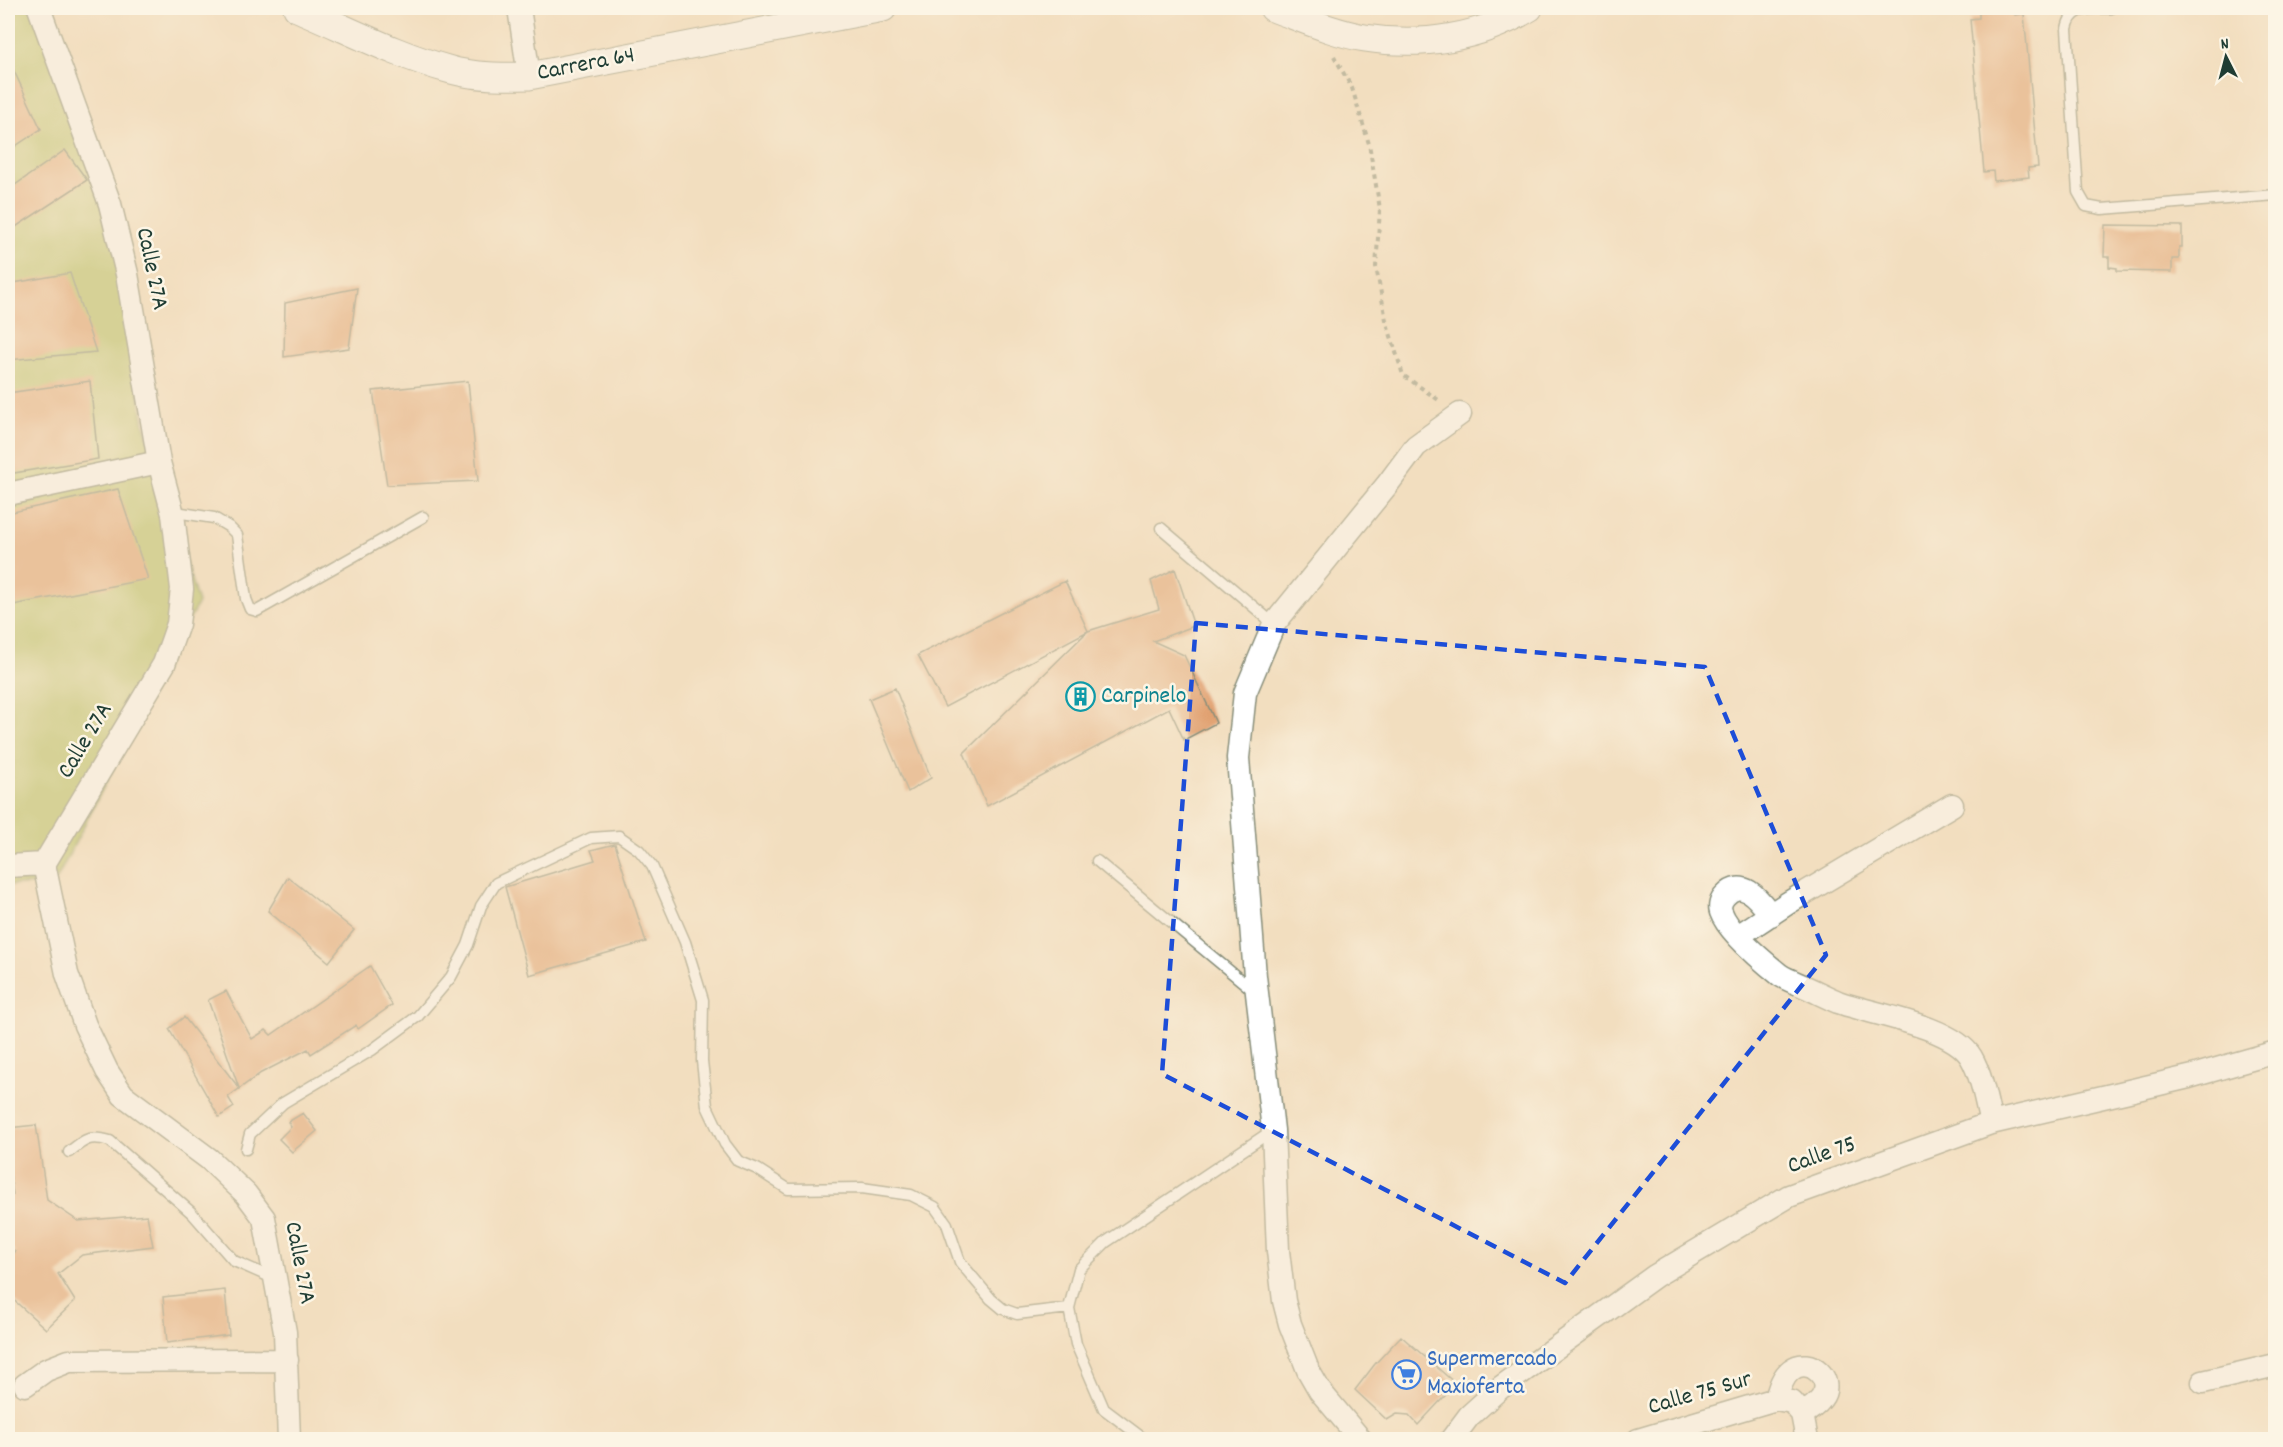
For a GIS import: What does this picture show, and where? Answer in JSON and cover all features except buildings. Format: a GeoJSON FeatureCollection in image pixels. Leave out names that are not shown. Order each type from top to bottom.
{"type":"FeatureCollection","features":[{"type":"Feature","properties":{"kind":"street","name":"Calle 27A"},"geometry":{"type":"LineString","coordinates":[[39,8],[110,204],[127,274],[159,462],[173,513],[182,589],[178,624],[164,664],[44,864],[68,974],[85,1025],[107,1071],[123,1095],[209,1159],[246,1194],[264,1218],[287,1360],[289,1440]]}},
{"type":"Feature","properties":{"kind":"street","name":"Carrera 64"},"geometry":{"type":"LineString","coordinates":[[297,8],[452,71],[499,77],[529,76],[883,8]]}},
{"type":"Feature","properties":{"kind":"street"},"geometry":{"type":"LineString","coordinates":[[519,8],[529,76]]}},
{"type":"Feature","properties":{"kind":"street"},"geometry":{"type":"LineString","coordinates":[[1273,8],[1364,38],[1444,40],[1483,30],[1528,8]]}},
{"type":"Feature","properties":{"kind":"street"},"geometry":{"type":"LineString","coordinates":[[1362,1440],[1320,1391],[1308,1370],[1290,1324],[1280,1276],[1274,1130],[1257,994],[1238,758],[1245,693],[1274,624],[1416,446],[1460,414]]}},
{"type":"Feature","properties":{"kind":"street"},"geometry":{"type":"LineString","coordinates":[[8,494],[159,462]]}},
{"type":"Feature","properties":{"kind":"street"},"geometry":{"type":"LineString","coordinates":[[1738,936],[1952,805]]}},
{"type":"Feature","properties":{"kind":"street"},"geometry":{"type":"LineString","coordinates":[[8,866],[44,864]]}},
{"type":"Feature","properties":{"kind":"street"},"geometry":{"type":"LineString","coordinates":[[1771,915],[1751,892],[1742,888],[1734,889],[1720,902],[1721,911],[1738,936],[1782,976],[1839,1002],[1907,1022],[1948,1038],[1970,1056],[1984,1093],[1991,1123]]}},
{"type":"Feature","properties":{"kind":"street","name":"Calle 75"},"geometry":{"type":"LineString","coordinates":[[1451,1440],[1469,1416],[1509,1381],[1655,1276],[1789,1196],[1991,1123],[2189,1077],[2276,1052]]}},
{"type":"Feature","properties":{"kind":"street"},"geometry":{"type":"LineString","coordinates":[[25,1385],[46,1370],[69,1361],[287,1360]]}},
{"type":"Feature","properties":{"kind":"street"},"geometry":{"type":"LineString","coordinates":[[2203,1382],[2276,1365]]}},
{"type":"Feature","properties":{"kind":"street"},"geometry":{"type":"LineString","coordinates":[[1802,1414],[1814,1406],[1826,1390],[1825,1378],[1817,1369],[1805,1366],[1793,1368],[1785,1376],[1776,1400],[1792,1402],[1802,1414],[1807,1440]]}},
{"type":"Feature","properties":{"kind":"street","name":"Calle 75 Sur"},"geometry":{"type":"LineString","coordinates":[[1638,1440],[1776,1400]]}},
{"type":"Feature","properties":{"kind":"lane"},"geometry":{"type":"LineString","coordinates":[[2112,8],[2082,10],[2073,14],[2068,20],[2078,192],[2086,206],[2102,209],[2276,195]]}},
{"type":"Feature","properties":{"kind":"lane"},"geometry":{"type":"LineString","coordinates":[[173,513],[214,519],[229,527],[237,535],[246,599],[249,609],[257,611],[423,517]]}},
{"type":"Feature","properties":{"kind":"lane"},"geometry":{"type":"LineString","coordinates":[[1161,528],[1274,624]]}},
{"type":"Feature","properties":{"kind":"lane"},"geometry":{"type":"LineString","coordinates":[[246,1149],[250,1134],[283,1103],[372,1050],[418,1016],[451,977],[468,945],[481,906],[496,883],[591,838],[619,836],[639,850],[652,866],[685,942],[703,1000],[702,1061],[707,1106],[725,1144],[738,1161],[758,1169],[788,1189],[862,1188],[911,1195],[935,1207],[947,1224],[960,1262],[991,1299],[1003,1309],[1017,1314],[1069,1308]]}},
{"type":"Feature","properties":{"kind":"lane"},"geometry":{"type":"LineString","coordinates":[[1097,861],[1257,994]]}},
{"type":"Feature","properties":{"kind":"lane"},"geometry":{"type":"LineString","coordinates":[[1145,1440],[1104,1409],[1076,1344],[1069,1308],[1079,1269],[1107,1242],[1274,1130]]}},
{"type":"Feature","properties":{"kind":"lane"},"geometry":{"type":"LineString","coordinates":[[69,1152],[85,1139],[97,1137],[110,1141],[192,1213],[234,1261],[275,1279]]}},
{"type":"Feature","properties":{"kind":"path"},"geometry":{"type":"LineString","coordinates":[[1316,24],[1352,88],[1369,144],[1380,209],[1376,267],[1386,320],[1403,375],[1460,414]]}},
{"type":"Feature","properties":{"kind":"highlighted area"},"geometry":{"type":"Polygon","coordinates":[[[1196,623],[1705,667],[1826,955],[1565,1283],[1162,1074],[1196,623]]]}},
{"type":"Feature","properties":{"kind":"green space"},"geometry":{"type":"Polygon","coordinates":[[[8,8],[34,8],[116,245],[144,425],[198,603],[54,884],[8,885],[8,8]]]}},
{"type":"Feature","properties":{"kind":"place","name":"Carpinelo"},"geometry":{"type":"Point","coordinates":[1080,697]}},
{"type":"Feature","properties":{"kind":"place","name":"Supermercado Maxioferta"},"geometry":{"type":"Point","coordinates":[1406,1374]}}]}
